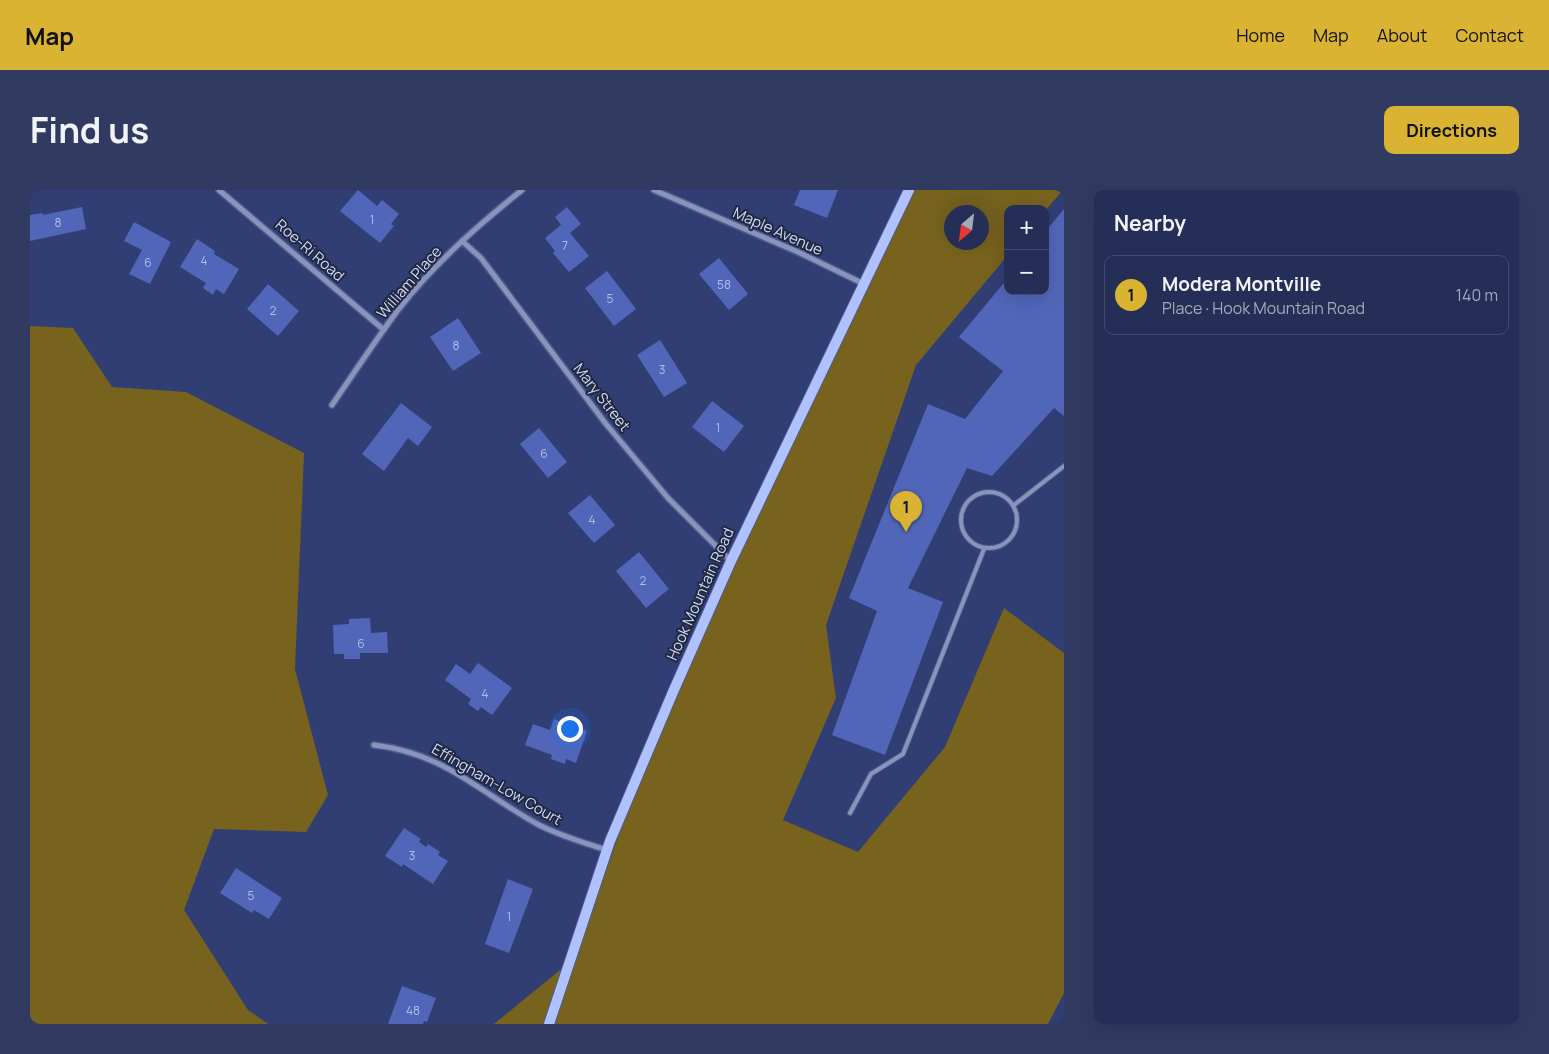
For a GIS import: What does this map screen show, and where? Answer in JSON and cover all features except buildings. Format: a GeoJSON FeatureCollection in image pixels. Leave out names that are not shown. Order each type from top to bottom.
{"type":"FeatureCollection","features":[{"type":"Feature","properties":{"kind":"street","name":"Roe-Ri Road"},"geometry":{"type":"LineString","coordinates":[[218,190],[384,330]]}},
{"type":"Feature","properties":{"kind":"street","name":"William Place"},"geometry":{"type":"LineString","coordinates":[[332,405],[384,330],[434,269],[485,219],[522,190]]}},
{"type":"Feature","properties":{"kind":"street","name":"Maple Avenue"},"geometry":{"type":"LineString","coordinates":[[654,190],[798,252],[864,284]]}},
{"type":"Feature","properties":{"kind":"street","name":"Hook Mountain Road"},"geometry":{"type":"LineString","coordinates":[[549,1024],[608,850],[673,692],[731,562],[909,190]]}},
{"type":"Feature","properties":{"kind":"street","name":"Mary Street"},"geometry":{"type":"LineString","coordinates":[[462,241],[481,258],[606,424],[668,498],[731,562]]}},
{"type":"Feature","properties":{"kind":"street","name":"Effingham-Low Court"},"geometry":{"type":"LineString","coordinates":[[374,744],[397,747],[420,754],[452,768],[538,824],[568,838],[608,850]]}},
{"type":"Feature","properties":{"kind":"lane"},"geometry":{"type":"LineString","coordinates":[[1014,505],[1064,466]]}},
{"type":"Feature","properties":{"kind":"lane"},"geometry":{"type":"LineString","coordinates":[[980,493],[999,493],[1014,505],[1018,524],[1010,540],[994,549],[984,549],[975,546],[963,532],[961,522],[965,504],[980,493]]}},
{"type":"Feature","properties":{"kind":"lane"},"geometry":{"type":"LineString","coordinates":[[850,813],[871,774],[903,754],[984,549]]}},
{"type":"Feature","properties":{"kind":"shaded area"},"geometry":{"type":"Polygon","coordinates":[[[904,190],[1063,190],[1049,206],[1004,205],[1004,260],[916,365],[826,625],[836,698],[783,820],[858,852],[945,747],[1004,608],[1064,653],[1064,993],[1048,1024],[494,1024],[576,957],[666,700],[904,190]]]}},
{"type":"Feature","properties":{"kind":"shaded area"},"geometry":{"type":"Polygon","coordinates":[[[30,326],[73,328],[112,387],[186,392],[304,453],[295,669],[328,795],[306,832],[214,829],[184,910],[248,1010],[268,1024],[30,1024],[30,326]]]}},
{"type":"Feature","properties":{"kind":"place","name":"Modera Montville"},"geometry":{"type":"Point","coordinates":[906,532]}}]}
